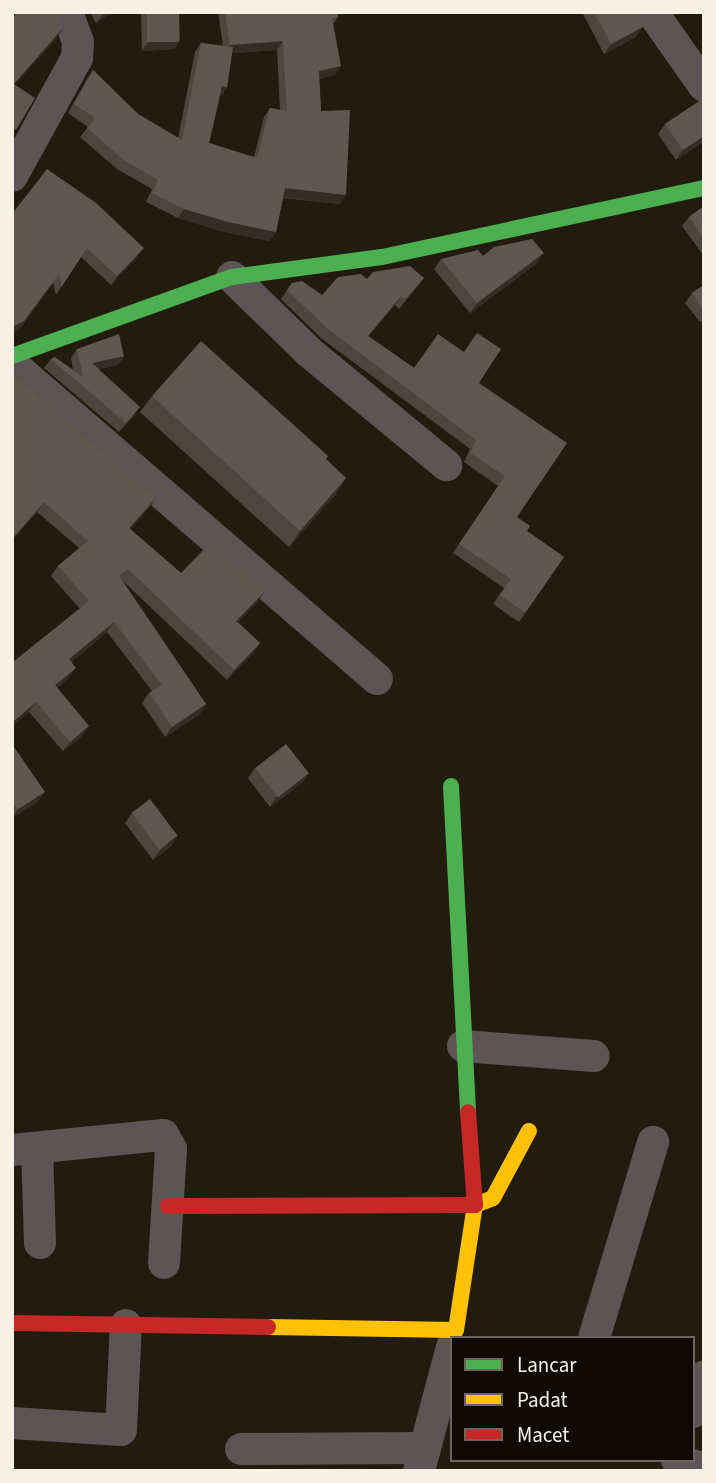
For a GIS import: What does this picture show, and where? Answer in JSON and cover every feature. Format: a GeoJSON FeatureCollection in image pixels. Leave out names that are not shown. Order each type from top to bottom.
{"type":"FeatureCollection","features":[{"type":"Feature","properties":{"kind":"street"},"geometry":{"type":"LineString","coordinates":[[12,176],[77,58],[78,42],[67,12]]}},
{"type":"Feature","properties":{"kind":"street"},"geometry":{"type":"LineString","coordinates":[[652,14],[704,86]]}},
{"type":"Feature","properties":{"kind":"street"},"geometry":{"type":"LineString","coordinates":[[12,356],[232,277],[383,257],[704,188]]}},
{"type":"Feature","properties":{"kind":"street"},"geometry":{"type":"LineString","coordinates":[[232,277],[309,352],[446,465]]}},
{"type":"Feature","properties":{"kind":"street"},"geometry":{"type":"LineString","coordinates":[[12,363],[377,679]]}},
{"type":"Feature","properties":{"kind":"street"},"geometry":{"type":"LineString","coordinates":[[451,786],[463,1046],[475,1205],[454,1336]]}},
{"type":"Feature","properties":{"kind":"street"},"geometry":{"type":"LineString","coordinates":[[463,1046],[594,1056]]}},
{"type":"Feature","properties":{"kind":"street"},"geometry":{"type":"LineString","coordinates":[[168,1206],[475,1205],[494,1198],[529,1131]]}},
{"type":"Feature","properties":{"kind":"street"},"geometry":{"type":"LineString","coordinates":[[40,1244],[24,1149],[163,1135],[171,1149],[164,1263]]}},
{"type":"Feature","properties":{"kind":"street"},"geometry":{"type":"LineString","coordinates":[[595,1336],[653,1142]]}},
{"type":"Feature","properties":{"kind":"street"},"geometry":{"type":"LineString","coordinates":[[12,1324],[126,1325],[450,1338]]}},
{"type":"Feature","properties":{"kind":"street"},"geometry":{"type":"LineString","coordinates":[[12,1423],[121,1430],[126,1325]]}},
{"type":"Feature","properties":{"kind":"street"},"geometry":{"type":"LineString","coordinates":[[241,1450],[422,1459],[447,1381],[450,1363]]}},
{"type":"Feature","properties":{"kind":"street"},"geometry":{"type":"LineString","coordinates":[[695,1406],[704,1377]]}},
{"type":"Feature","properties":{"kind":"street"},"geometry":{"type":"LineString","coordinates":[[684,1462],[704,1469]]}},
{"type":"Feature","properties":{"kind":"building"},"geometry":{"type":"Polygon","coordinates":[[[17,12],[60,12],[63,28],[14,84],[35,98],[16,130],[12,128],[12,14],[14,16],[17,12]]]}},
{"type":"Feature","properties":{"kind":"building"},"geometry":{"type":"Polygon","coordinates":[[[147,12],[179,12],[179,42],[147,42],[147,12]]]}},
{"type":"Feature","properties":{"kind":"building"},"geometry":{"type":"Polygon","coordinates":[[[225,12],[337,12],[338,17],[332,18],[341,66],[319,71],[321,111],[350,110],[346,195],[285,188],[276,232],[184,209],[152,193],[158,180],[124,160],[87,128],[95,118],[74,104],[93,70],[138,114],[182,140],[201,43],[233,47],[227,87],[222,86],[209,143],[257,158],[270,108],[287,111],[283,41],[230,45],[225,12]]]}},
{"type":"Feature","properties":{"kind":"building"},"geometry":{"type":"Polygon","coordinates":[[[594,12],[636,12],[643,27],[611,44],[594,12]]]}},
{"type":"Feature","properties":{"kind":"building"},"geometry":{"type":"Polygon","coordinates":[[[704,98],[704,136],[683,150],[665,124],[704,98]]]}},
{"type":"Feature","properties":{"kind":"building"},"geometry":{"type":"Polygon","coordinates":[[[47,169],[96,203],[144,248],[117,276],[87,248],[62,286],[59,274],[24,321],[12,327],[12,214],[47,169]]]}},
{"type":"Feature","properties":{"kind":"building"},"geometry":{"type":"Polygon","coordinates":[[[704,206],[704,238],[689,217],[704,206]]]}},
{"type":"Feature","properties":{"kind":"building"},"geometry":{"type":"Polygon","coordinates":[[[532,239],[544,253],[477,303],[441,259],[478,250],[483,256],[494,247],[532,239]]]}},
{"type":"Feature","properties":{"kind":"building"},"geometry":{"type":"Polygon","coordinates":[[[410,266],[424,278],[405,299],[401,296],[368,336],[414,368],[438,334],[464,352],[477,333],[501,349],[479,383],[567,443],[517,517],[530,526],[527,531],[564,557],[525,613],[500,595],[511,579],[459,544],[505,476],[470,453],[476,440],[328,329],[287,290],[292,283],[302,281],[322,295],[338,277],[361,274],[367,279],[373,272],[410,266]]]}},
{"type":"Feature","properties":{"kind":"building"},"geometry":{"type":"Polygon","coordinates":[[[704,285],[704,310],[692,293],[704,285]]]}},
{"type":"Feature","properties":{"kind":"building"},"geometry":{"type":"Polygon","coordinates":[[[119,334],[124,356],[92,363],[140,407],[126,423],[51,359],[55,357],[83,377],[77,349],[119,334]]]}},
{"type":"Feature","properties":{"kind":"building"},"geometry":{"type":"Polygon","coordinates":[[[201,341],[328,456],[326,459],[346,478],[300,531],[152,396],[201,341]]]}},
{"type":"Feature","properties":{"kind":"building"},"geometry":{"type":"Polygon","coordinates":[[[12,373],[156,498],[129,528],[181,573],[210,543],[265,591],[236,621],[260,643],[234,670],[128,569],[119,576],[206,704],[172,727],[149,693],[162,685],[114,622],[69,659],[76,668],[55,685],[89,726],[70,742],[36,702],[12,723],[12,661],[89,601],[58,566],[88,541],[44,502],[12,539],[12,373]]]}},
{"type":"Feature","properties":{"kind":"building"},"geometry":{"type":"Polygon","coordinates":[[[12,744],[45,792],[18,809],[12,801],[12,744]]]}},
{"type":"Feature","properties":{"kind":"building"},"geometry":{"type":"Polygon","coordinates":[[[286,744],[309,773],[278,797],[255,768],[286,744]]]}},
{"type":"Feature","properties":{"kind":"building"},"geometry":{"type":"Polygon","coordinates":[[[150,799],[178,836],[159,850],[132,813],[150,799]]]}},
{"type":"Feature","properties":{"kind":"traffic: fast"},"geometry":{"type":"LineString","coordinates":[[12,356],[232,277],[382,257],[704,188]]}},
{"type":"Feature","properties":{"kind":"traffic: fast"},"geometry":{"type":"LineString","coordinates":[[451,786],[468,1112]]}},
{"type":"Feature","properties":{"kind":"traffic: slow"},"geometry":{"type":"LineString","coordinates":[[268,1327],[456,1330],[475,1205],[493,1198],[529,1131]]}},
{"type":"Feature","properties":{"kind":"traffic: jam"},"geometry":{"type":"LineString","coordinates":[[168,1206],[475,1205],[468,1112]]}},
{"type":"Feature","properties":{"kind":"traffic: jam"},"geometry":{"type":"LineString","coordinates":[[12,1323],[268,1327]]}}]}
